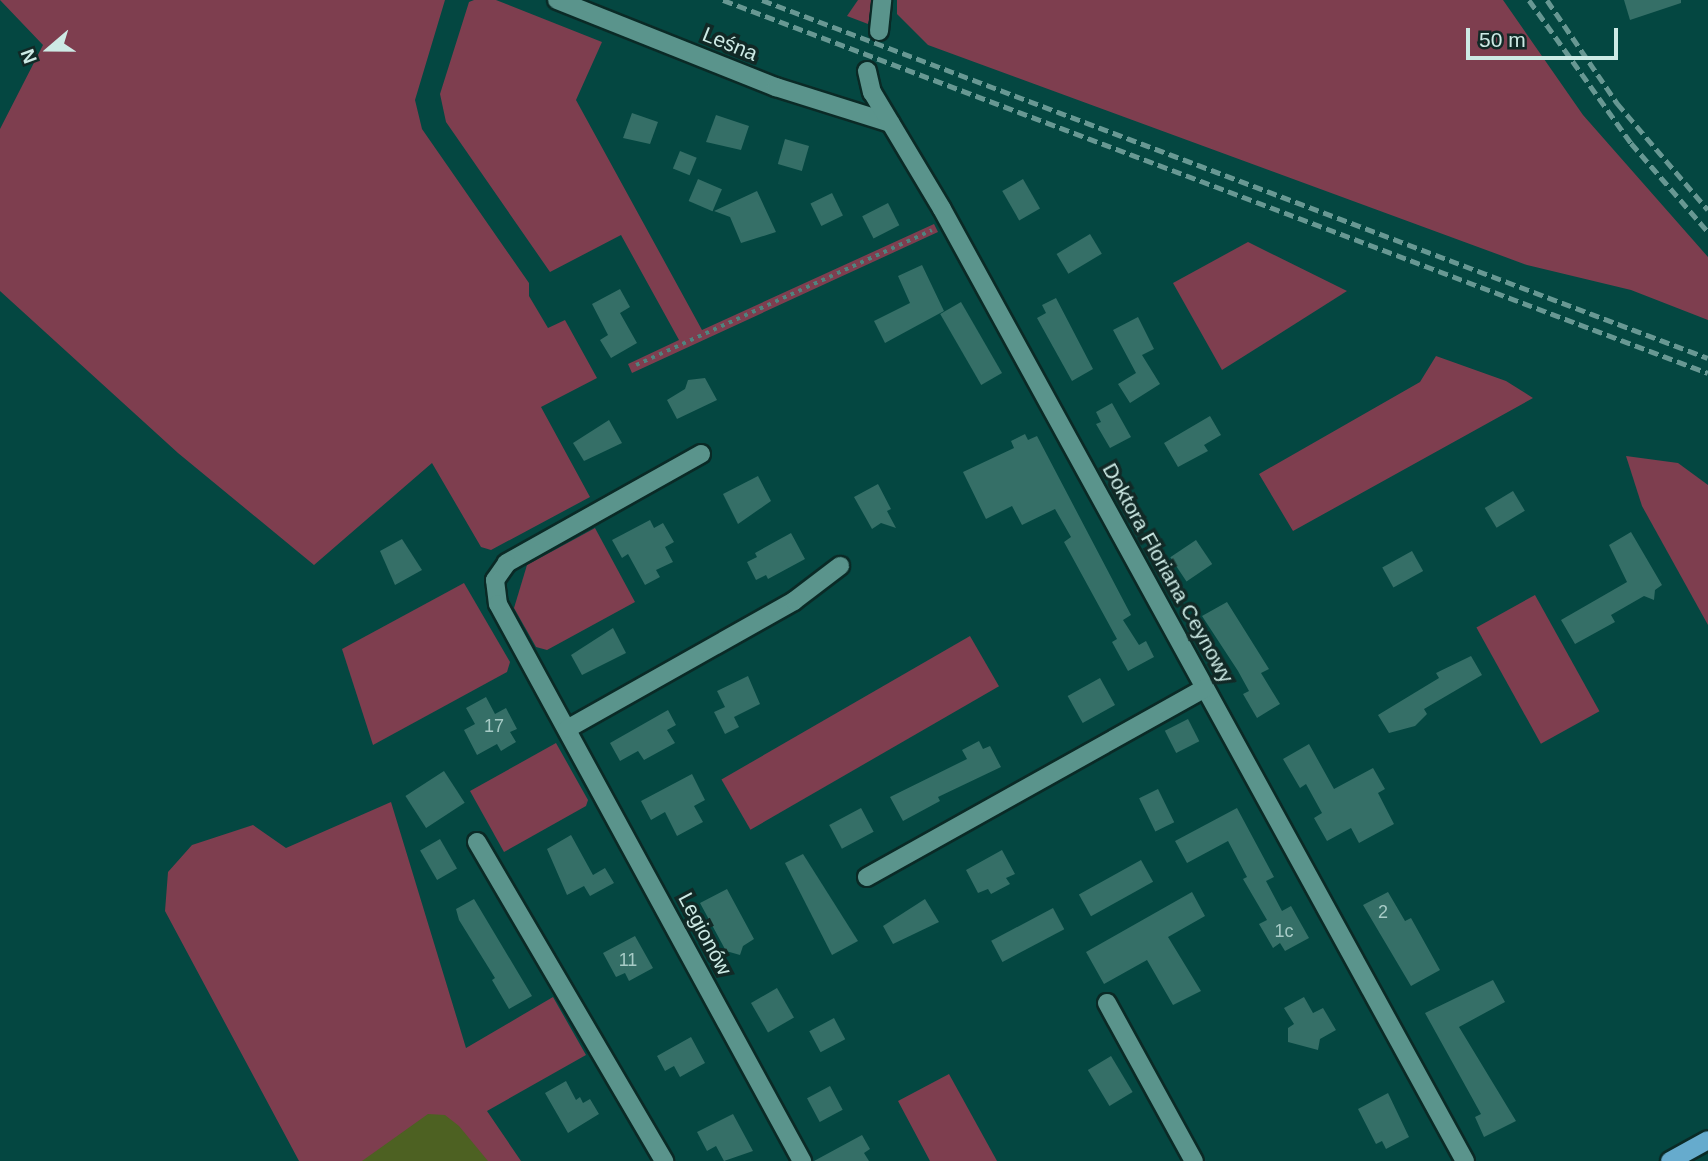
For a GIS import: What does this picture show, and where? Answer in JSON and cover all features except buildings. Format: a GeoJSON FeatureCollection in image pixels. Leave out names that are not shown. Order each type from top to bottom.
{"type":"FeatureCollection","features":[{"type":"Feature","properties":{"kind":"main road"},"geometry":{"type":"LineString","coordinates":[[1670,1161],[1708,1140]]}},
{"type":"Feature","properties":{"kind":"street","name":"Leśna"},"geometry":{"type":"LineString","coordinates":[[557,0],[776,87],[890,122]]}},
{"type":"Feature","properties":{"kind":"street"},"geometry":{"type":"LineString","coordinates":[[879,31],[883,0]]}},
{"type":"Feature","properties":{"kind":"street","name":"Doktora Floriana Ceynowy"},"geometry":{"type":"LineString","coordinates":[[867,71],[872,92],[1465,1161]]}},
{"type":"Feature","properties":{"kind":"street","name":"Legionów"},"geometry":{"type":"LineString","coordinates":[[701,454],[508,564],[495,580],[498,604],[802,1161]]}},
{"type":"Feature","properties":{"kind":"street"},"geometry":{"type":"LineString","coordinates":[[567,729],[794,601],[840,566]]}},
{"type":"Feature","properties":{"kind":"street"},"geometry":{"type":"LineString","coordinates":[[867,877],[1205,688]]}},
{"type":"Feature","properties":{"kind":"street"},"geometry":{"type":"LineString","coordinates":[[477,842],[664,1161]]}},
{"type":"Feature","properties":{"kind":"street"},"geometry":{"type":"LineString","coordinates":[[1107,1003],[1194,1161]]}},
{"type":"Feature","properties":{"kind":"path"},"geometry":{"type":"LineString","coordinates":[[636,365],[940,226]]}},
{"type":"Feature","properties":{"kind":"shaded area"},"geometry":{"type":"Polygon","coordinates":[[[0,0],[445,0],[415,100],[422,129],[529,283],[529,296],[548,328],[565,320],[597,378],[541,407],[590,497],[491,550],[481,547],[432,463],[314,565],[178,453],[0,291],[0,129],[43,45],[0,0]]]}},
{"type":"Feature","properties":{"kind":"shaded area"},"geometry":{"type":"Polygon","coordinates":[[[496,0],[602,42],[576,100],[702,330],[934,224],[938,232],[632,373],[628,364],[679,340],[621,235],[550,272],[446,122],[440,94],[469,2],[496,0]]]}},
{"type":"Feature","properties":{"kind":"shaded area"},"geometry":{"type":"Polygon","coordinates":[[[858,0],[874,0],[868,24],[847,16],[858,0]]]}},
{"type":"Feature","properties":{"kind":"shaded area"},"geometry":{"type":"Polygon","coordinates":[[[897,0],[1503,0],[1583,115],[1708,257],[1708,320],[1631,290],[1527,265],[928,45],[897,14],[897,0]]]}},
{"type":"Feature","properties":{"kind":"shaded area"},"geometry":{"type":"Polygon","coordinates":[[[1248,242],[1347,291],[1222,370],[1173,283],[1248,242]]]}},
{"type":"Feature","properties":{"kind":"shaded area"},"geometry":{"type":"Polygon","coordinates":[[[1436,356],[1506,381],[1533,398],[1293,531],[1259,474],[1420,382],[1436,356]]]}},
{"type":"Feature","properties":{"kind":"shaded area"},"geometry":{"type":"Polygon","coordinates":[[[1626,456],[1678,463],[1708,485],[1708,625],[1642,506],[1626,456]]]}},
{"type":"Feature","properties":{"kind":"shaded area"},"geometry":{"type":"Polygon","coordinates":[[[595,528],[635,602],[547,650],[536,647],[514,608],[527,565],[595,528]]]}},
{"type":"Feature","properties":{"kind":"shaded area"},"geometry":{"type":"Polygon","coordinates":[[[464,583],[510,662],[507,672],[373,745],[342,649],[464,583]]]}},
{"type":"Feature","properties":{"kind":"shaded area"},"geometry":{"type":"Polygon","coordinates":[[[1535,595],[1599,711],[1541,744],[1476,627],[1535,595]]]}},
{"type":"Feature","properties":{"kind":"shaded area"},"geometry":{"type":"Polygon","coordinates":[[[970,636],[999,686],[750,830],[721,780],[970,636]]]}},
{"type":"Feature","properties":{"kind":"shaded area"},"geometry":{"type":"Polygon","coordinates":[[[556,743],[588,800],[586,806],[504,852],[470,791],[556,743]]]}},
{"type":"Feature","properties":{"kind":"shaded area"},"geometry":{"type":"Polygon","coordinates":[[[391,802],[466,1048],[553,997],[586,1055],[487,1111],[521,1161],[299,1161],[165,911],[168,872],[192,845],[253,825],[286,848],[391,802]]]}},
{"type":"Feature","properties":{"kind":"shaded area"},"geometry":{"type":"Polygon","coordinates":[[[949,1074],[997,1161],[930,1161],[898,1101],[949,1074]]]}},
{"type":"Feature","properties":{"kind":"shaded area"},"geometry":{"type":"Polygon","coordinates":[[[428,1114],[445,1115],[459,1126],[488,1161],[362,1161],[428,1114]]]}},
{"type":"Feature","properties":{"kind":"railway"},"geometry":{"type":"LineString","coordinates":[[723,0],[1708,373]]}},
{"type":"Feature","properties":{"kind":"railway"},"geometry":{"type":"LineString","coordinates":[[762,0],[1708,358]]}},
{"type":"Feature","properties":{"kind":"railway"},"geometry":{"type":"LineString","coordinates":[[1529,0],[1631,143],[1708,232]]}},
{"type":"Feature","properties":{"kind":"railway"},"geometry":{"type":"LineString","coordinates":[[1547,0],[1617,103],[1708,210]]}}]}
